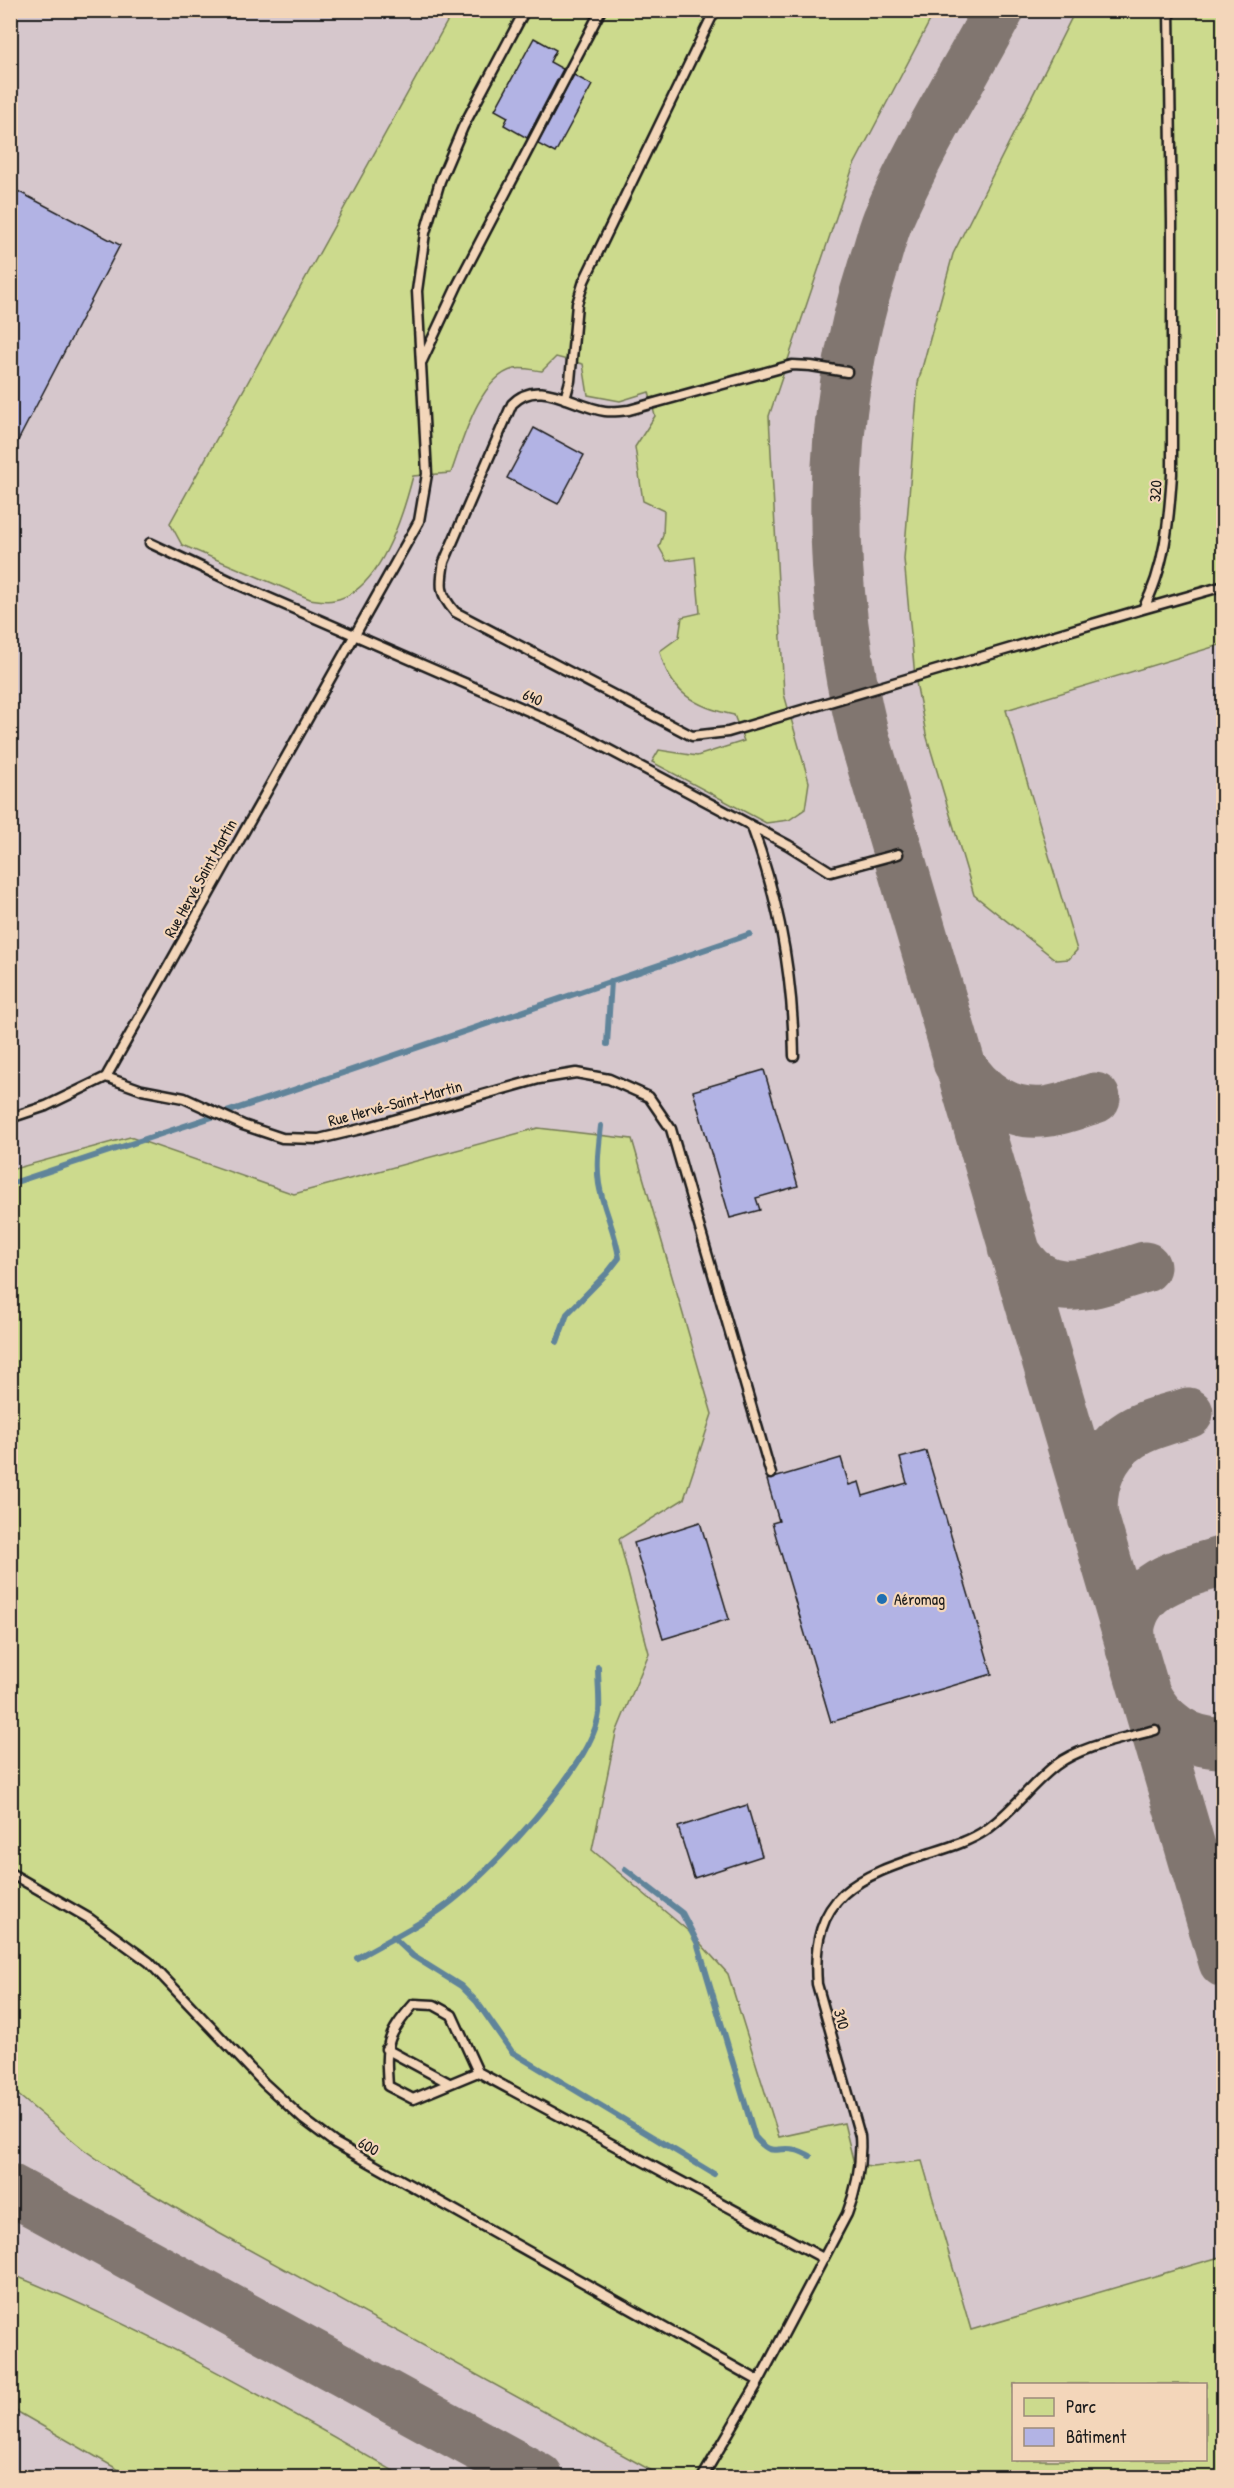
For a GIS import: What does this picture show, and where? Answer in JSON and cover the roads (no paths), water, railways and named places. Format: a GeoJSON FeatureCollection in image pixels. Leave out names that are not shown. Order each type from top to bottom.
{"type":"FeatureCollection","features":[{"type":"Feature","properties":{"kind":"lane","name":"Rue Hervé Saint Martin"},"geometry":{"type":"LineString","coordinates":[[106,1077],[419,520],[427,474],[417,291],[425,233],[440,181],[463,127],[525,10]]}},
{"type":"Feature","properties":{"kind":"lane"},"geometry":{"type":"LineString","coordinates":[[420,365],[457,286],[601,10]]}},
{"type":"Feature","properties":{"kind":"lane"},"geometry":{"type":"LineString","coordinates":[[565,399],[570,381],[578,304],[584,281],[715,10]]}},
{"type":"Feature","properties":{"kind":"lane","name":"320"},"geometry":{"type":"LineString","coordinates":[[1143,609],[1155,587],[1170,503],[1172,474],[1169,10]]}},
{"type":"Feature","properties":{"kind":"lane"},"geometry":{"type":"LineString","coordinates":[[847,372],[792,365],[629,410],[605,411],[536,391],[520,396],[512,404],[444,562],[440,584],[445,600],[455,612],[692,736],[709,736],[1224,586]]}},
{"type":"Feature","properties":{"kind":"lane","name":"640"},"geometry":{"type":"LineString","coordinates":[[150,543],[237,584],[570,729],[788,844],[831,872],[898,854]]}},
{"type":"Feature","properties":{"kind":"lane"},"geometry":{"type":"LineString","coordinates":[[752,827],[775,894],[793,1013],[794,1056]]}},
{"type":"Feature","properties":{"kind":"lane","name":"Rue Hervé-Saint-Martin"},"geometry":{"type":"LineString","coordinates":[[106,1077],[142,1090],[184,1098],[243,1125],[282,1137],[319,1138],[365,1128],[539,1079],[576,1073],[609,1079],[649,1097],[670,1129],[771,1474]]}},
{"type":"Feature","properties":{"kind":"lane"},"geometry":{"type":"LineString","coordinates":[[10,1118],[46,1106],[106,1077]]}},
{"type":"Feature","properties":{"kind":"lane","name":"310"},"geometry":{"type":"LineString","coordinates":[[702,2478],[759,2381],[850,2207],[856,2191],[861,2162],[861,2136],[816,1984],[815,1959],[824,1919],[838,1899],[855,1883],[882,1869],[963,1842],[987,1830],[1056,1765],[1074,1754],[1155,1730]]}},
{"type":"Feature","properties":{"kind":"lane","name":"600"},"geometry":{"type":"LineString","coordinates":[[10,1873],[90,1918],[149,1962],[264,2083],[303,2119],[335,2144],[759,2381]]}},
{"type":"Feature","properties":{"kind":"lane"},"geometry":{"type":"LineString","coordinates":[[478,2072],[413,2099],[388,2086],[386,2049],[394,2027],[414,2004],[434,2006],[452,2015],[478,2072],[823,2258]]}},
{"type":"Feature","properties":{"kind":"lane"},"geometry":{"type":"LineString","coordinates":[[386,2049],[449,2083]]}},
{"type":"Feature","properties":{"kind":"waterway"},"geometry":{"type":"LineString","coordinates":[[10,1184],[750,934]]}},
{"type":"Feature","properties":{"kind":"waterway"},"geometry":{"type":"LineString","coordinates":[[607,1044],[611,981]]}},
{"type":"Feature","properties":{"kind":"waterway"},"geometry":{"type":"LineString","coordinates":[[557,1342],[567,1314],[619,1258],[599,1184],[601,1126]]}},
{"type":"Feature","properties":{"kind":"waterway"},"geometry":{"type":"LineString","coordinates":[[357,1958],[444,1907],[486,1871],[535,1818],[559,1789],[592,1735],[599,1713],[598,1667]]}},
{"type":"Feature","properties":{"kind":"waterway"},"geometry":{"type":"LineString","coordinates":[[625,1869],[682,1913],[697,1942],[755,2137],[766,2148],[796,2150],[810,2156]]}},
{"type":"Feature","properties":{"kind":"waterway"},"geometry":{"type":"LineString","coordinates":[[393,1937],[413,1956],[461,1986],[477,2002],[512,2052],[714,2174]]}},
{"type":"Feature","properties":{"kind":"place","name":"Aéromag"},"geometry":{"type":"Point","coordinates":[882,1599]}}]}
